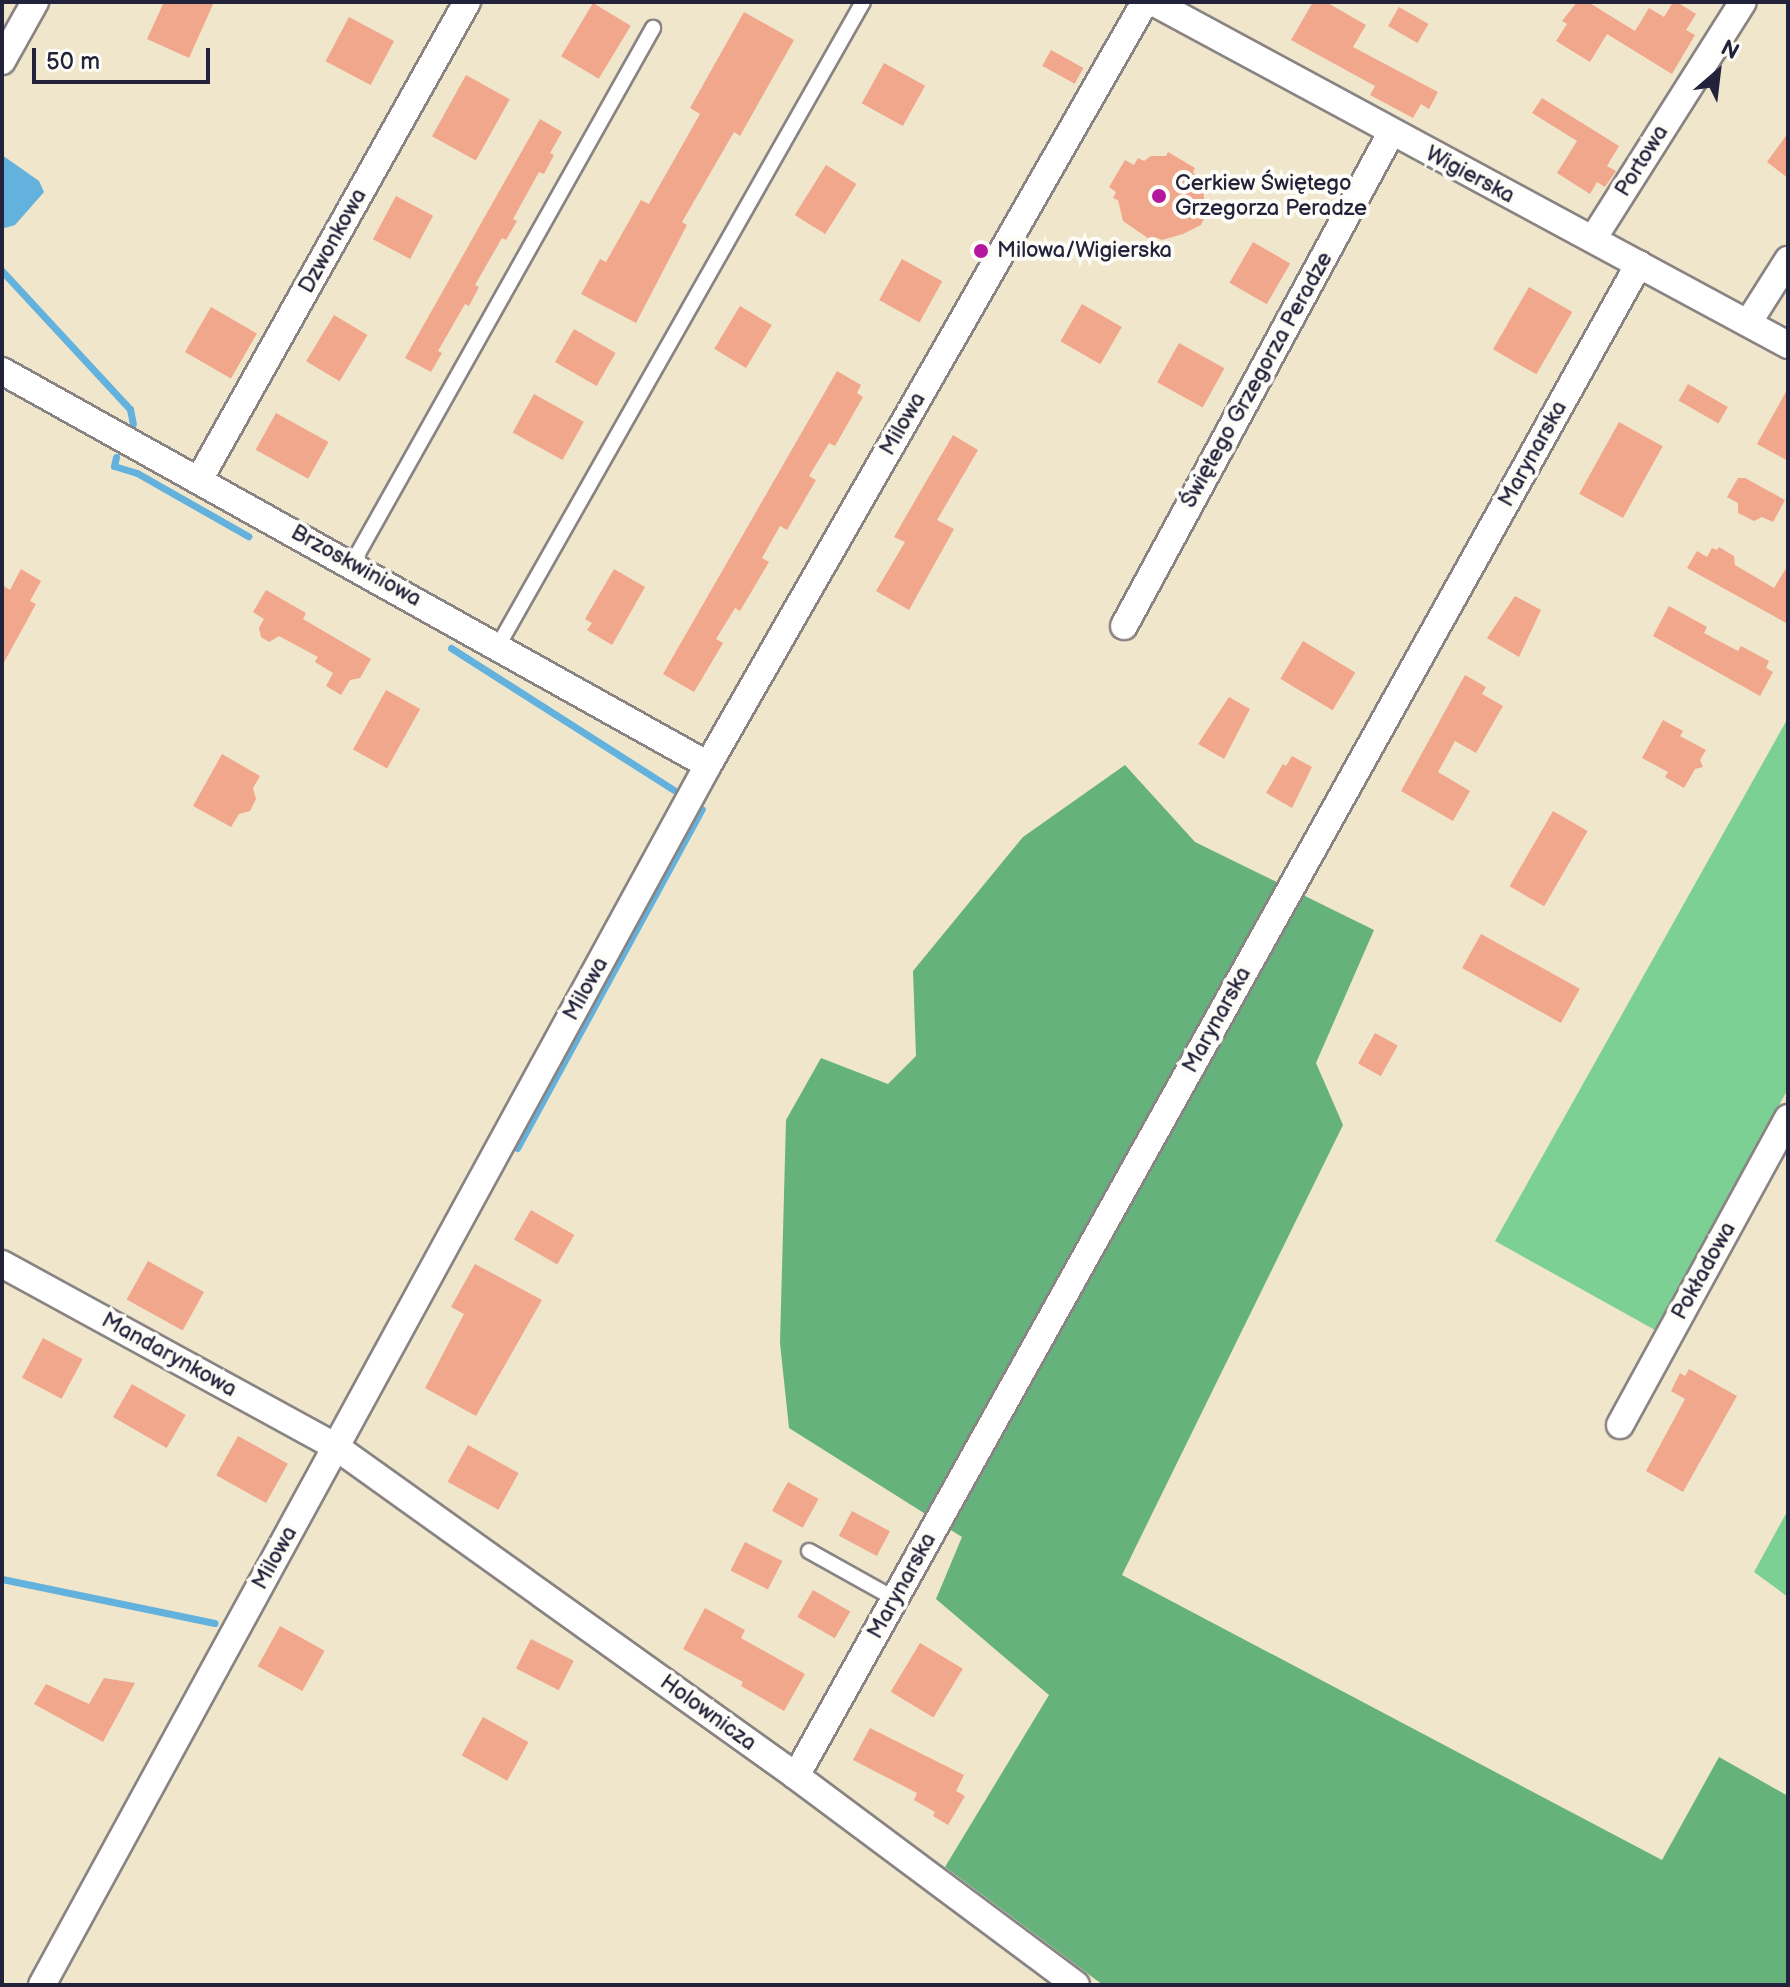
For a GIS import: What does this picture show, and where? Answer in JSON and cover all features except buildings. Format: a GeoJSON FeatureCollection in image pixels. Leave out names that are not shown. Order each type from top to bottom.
{"type":"FeatureCollection","features":[{"type":"Feature","properties":{"kind":"street"},"geometry":{"type":"LineString","coordinates":[[2,61],[35,2]]}},
{"type":"Feature","properties":{"kind":"street","name":"Dzwonkowa"},"geometry":{"type":"LineString","coordinates":[[199,480],[467,2]]}},
{"type":"Feature","properties":{"kind":"street","name":"Milowa"},"geometry":{"type":"LineString","coordinates":[[42,1985],[708,765],[1145,2]]}},
{"type":"Feature","properties":{"kind":"street","name":"Wigierska"},"geometry":{"type":"LineString","coordinates":[[1153,2],[1788,345]]}},
{"type":"Feature","properties":{"kind":"street","name":"Portowa"},"geometry":{"type":"LineString","coordinates":[[1593,239],[1743,2]]}},
{"type":"Feature","properties":{"kind":"street","name":"Świętego Grzegorza Peradze"},"geometry":{"type":"LineString","coordinates":[[1124,626],[1391,133]]}},
{"type":"Feature","properties":{"kind":"street"},"geometry":{"type":"LineString","coordinates":[[1748,323],[1788,260]]}},
{"type":"Feature","properties":{"kind":"street","name":"Marynarska"},"geometry":{"type":"LineString","coordinates":[[796,1776],[1639,264]]}},
{"type":"Feature","properties":{"kind":"street","name":"Brzoskwiniowa"},"geometry":{"type":"LineString","coordinates":[[2,371],[708,765]]}},
{"type":"Feature","properties":{"kind":"street","name":"Pokładowa"},"geometry":{"type":"LineString","coordinates":[[1620,1425],[1788,1118]]}},
{"type":"Feature","properties":{"kind":"street","name":"Mandarynkowa"},"geometry":{"type":"LineString","coordinates":[[2,1264],[336,1447]]}},
{"type":"Feature","properties":{"kind":"street","name":"Holownicza"},"geometry":{"type":"LineString","coordinates":[[336,1447],[796,1776],[1076,1985]]}},
{"type":"Feature","properties":{"kind":"lane"},"geometry":{"type":"LineString","coordinates":[[498,646],[863,2]]}},
{"type":"Feature","properties":{"kind":"lane"},"geometry":{"type":"LineString","coordinates":[[352,564],[653,28]]}},
{"type":"Feature","properties":{"kind":"lane"},"geometry":{"type":"LineString","coordinates":[[809,1551],[895,1599]]}},
{"type":"Feature","properties":{"kind":"green space"},"geometry":{"type":"Polygon","coordinates":[[[1788,718],[1788,1089],[1655,1330],[1495,1241],[1788,718]]]}},
{"type":"Feature","properties":{"kind":"green space"},"geometry":{"type":"Polygon","coordinates":[[[1125,765],[1195,842],[1374,930],[1316,1063],[1343,1125],[1122,1575],[1662,1860],[1719,1757],[1788,1796],[1788,1985],[1103,1985],[945,1867],[1049,1695],[936,1599],[962,1537],[789,1428],[780,1343],[786,1120],[821,1058],[888,1084],[916,1056],[913,971],[1023,837],[1125,765]]]}},
{"type":"Feature","properties":{"kind":"green space"},"geometry":{"type":"Polygon","coordinates":[[[1788,1510],[1788,1597],[1754,1572],[1788,1510]]]}},
{"type":"Feature","properties":{"kind":"water"},"geometry":{"type":"Polygon","coordinates":[[[2,155],[39,181],[44,192],[15,225],[5,228],[2,227],[2,155]]]}},
{"type":"Feature","properties":{"kind":"waterway"},"geometry":{"type":"LineString","coordinates":[[2,271],[130,409],[133,424]]}},
{"type":"Feature","properties":{"kind":"waterway"},"geometry":{"type":"LineString","coordinates":[[116,457],[114,466],[137,473],[248,536]]}},
{"type":"Feature","properties":{"kind":"waterway"},"geometry":{"type":"LineString","coordinates":[[451,648],[674,790]]}},
{"type":"Feature","properties":{"kind":"waterway"},"geometry":{"type":"LineString","coordinates":[[517,1148],[702,809]]}},
{"type":"Feature","properties":{"kind":"waterway"},"geometry":{"type":"LineString","coordinates":[[2,1579],[214,1623]]}},
{"type":"Feature","properties":{"kind":"place","name":"Cerkiew Świętego Grzegorza Peradze"},"geometry":{"type":"Point","coordinates":[1159,196]}},
{"type":"Feature","properties":{"kind":"place","name":"Milowa/Wigierska"},"geometry":{"type":"Point","coordinates":[981,251]}}]}
